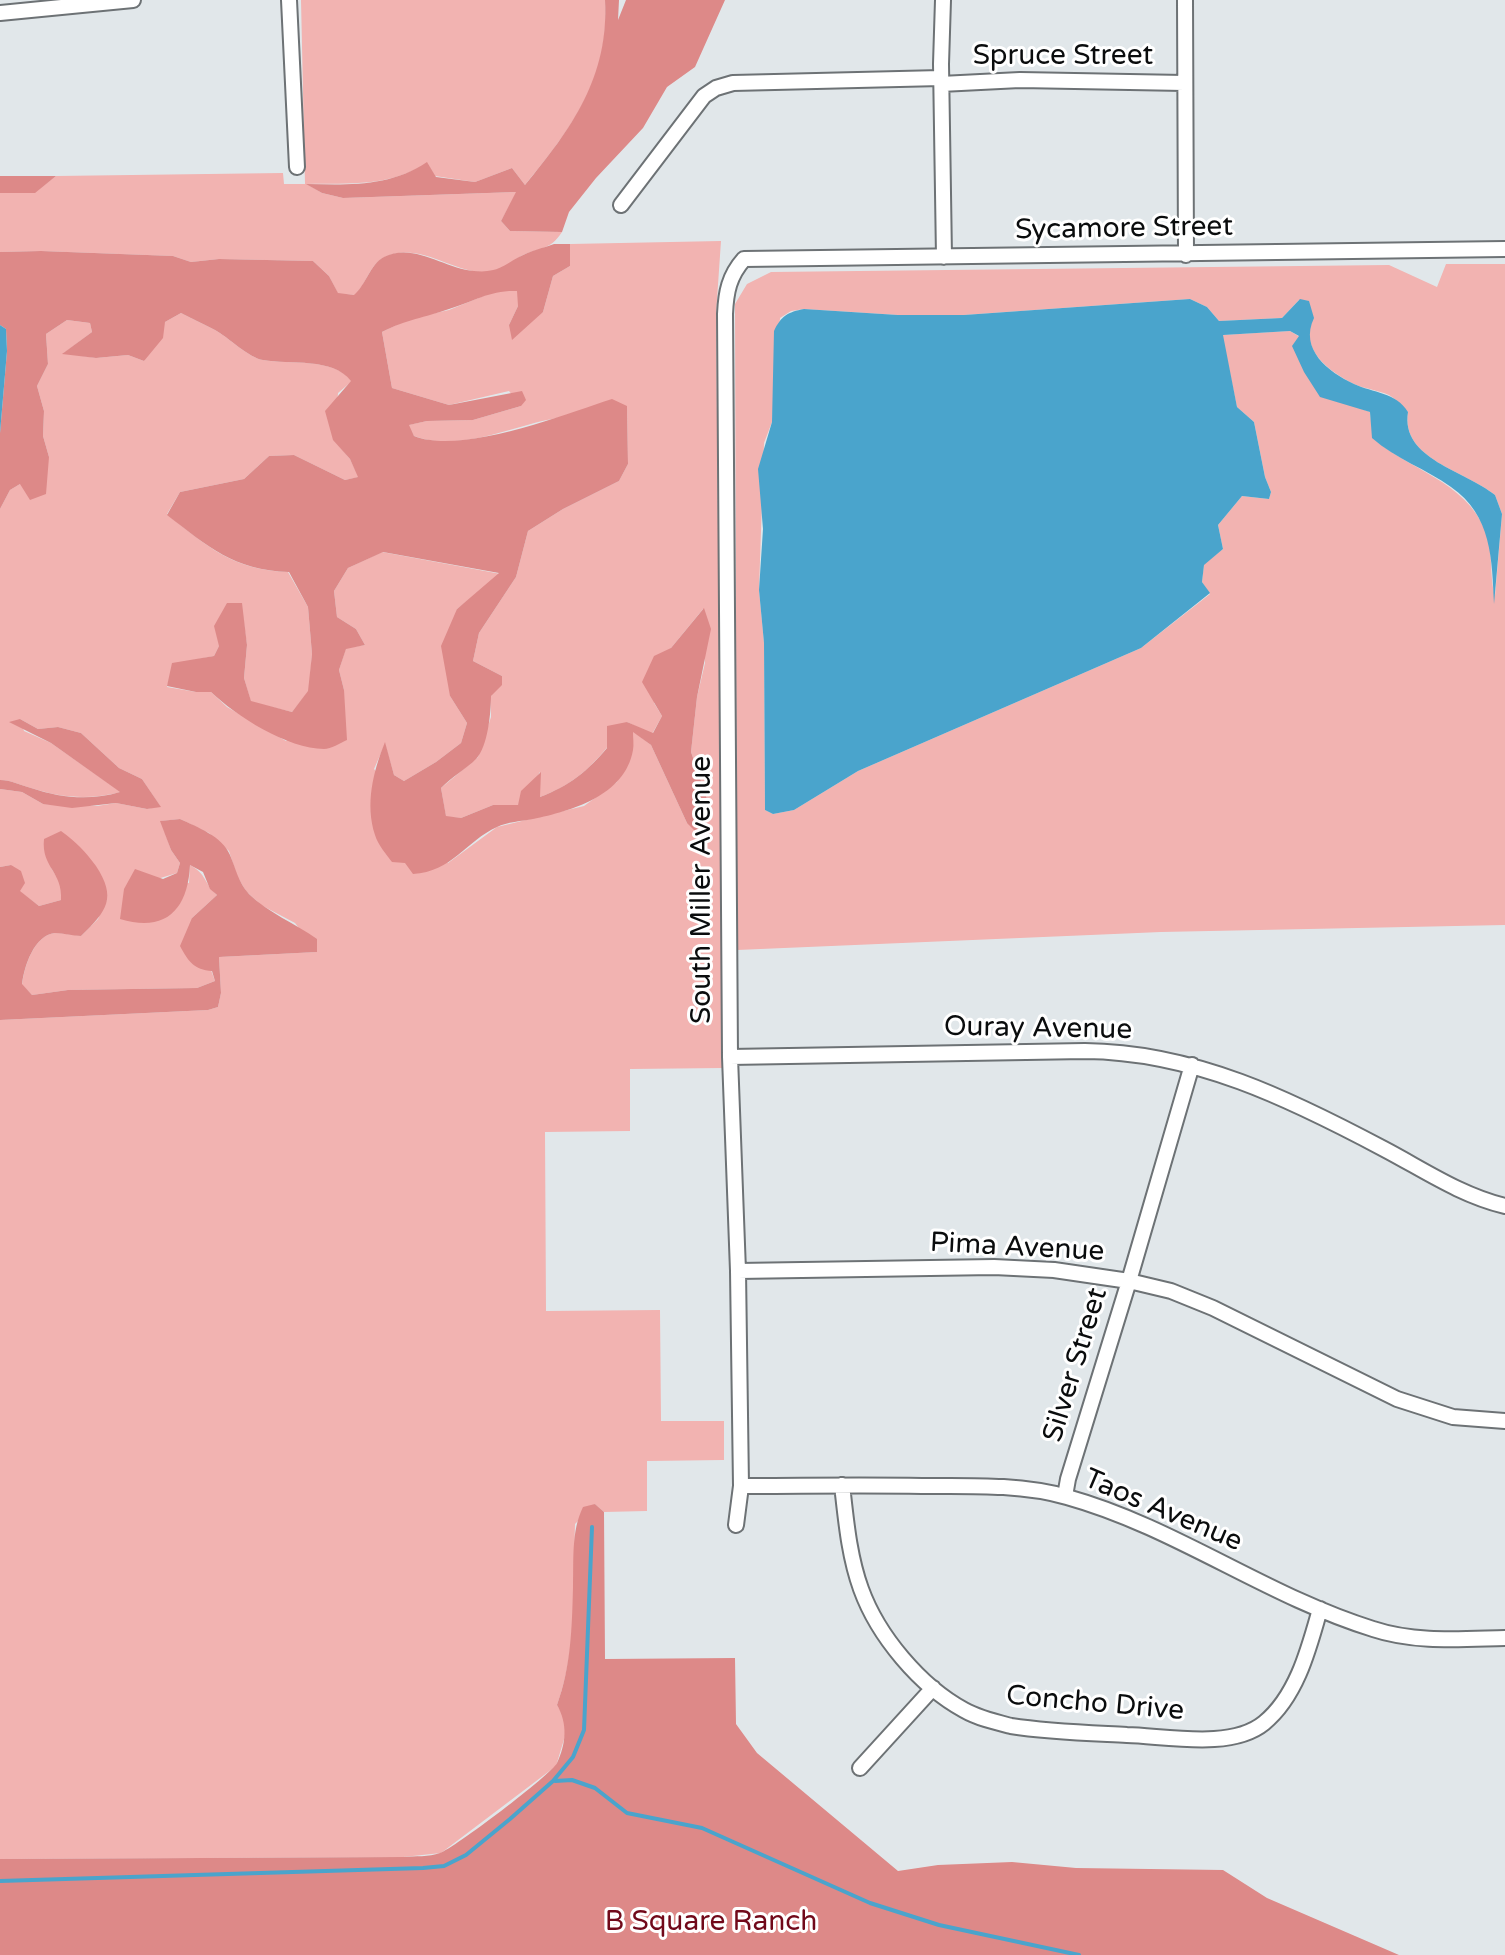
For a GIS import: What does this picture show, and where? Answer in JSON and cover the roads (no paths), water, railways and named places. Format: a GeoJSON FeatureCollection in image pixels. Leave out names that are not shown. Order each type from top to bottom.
{"type":"FeatureCollection","features":[{"type":"Feature","properties":{"kind":"street"},"geometry":{"type":"LineString","coordinates":[[0,13],[133,0]]}},
{"type":"Feature","properties":{"kind":"street"},"geometry":{"type":"LineString","coordinates":[[289,0],[297,167]]}},
{"type":"Feature","properties":{"kind":"street"},"geometry":{"type":"LineString","coordinates":[[943,0],[944,257]]}},
{"type":"Feature","properties":{"kind":"street"},"geometry":{"type":"LineString","coordinates":[[1185,0],[1186,255]]}},
{"type":"Feature","properties":{"kind":"street","name":"Spruce Street"},"geometry":{"type":"LineString","coordinates":[[621,205],[704,96],[733,83],[1020,80],[1184,83]]}},
{"type":"Feature","properties":{"kind":"street","name":"Sycamore Street"},"geometry":{"type":"LineString","coordinates":[[744,259],[1505,249]]}},
{"type":"Feature","properties":{"kind":"street","name":"South Miller Avenue"},"geometry":{"type":"LineString","coordinates":[[736,1525],[741,1486],[738,1271],[730,1057],[725,314],[729,281],[744,259]]}},
{"type":"Feature","properties":{"kind":"street","name":"Ouray Avenue"},"geometry":{"type":"LineString","coordinates":[[730,1057],[1110,1052],[1192,1065],[1289,1101],[1456,1190],[1505,1206]]}},
{"type":"Feature","properties":{"kind":"street","name":"Silver Street"},"geometry":{"type":"LineString","coordinates":[[1065,1496],[1192,1065]]}},
{"type":"Feature","properties":{"kind":"street","name":"Pima Avenue"},"geometry":{"type":"LineString","coordinates":[[738,1271],[994,1267],[1054,1270],[1129,1281],[1171,1291],[1213,1308],[1397,1399],[1453,1417],[1505,1421]]}},
{"type":"Feature","properties":{"kind":"street","name":"Concho Drive"},"geometry":{"type":"LineString","coordinates":[[842,1485],[854,1569],[869,1609],[893,1645],[933,1688],[966,1711],[1011,1726],[1187,1739],[1226,1737],[1255,1728],[1275,1712],[1302,1666],[1320,1609]]}},
{"type":"Feature","properties":{"kind":"street","name":"Taos Avenue"},"geometry":{"type":"LineString","coordinates":[[741,1486],[957,1486],[1065,1496],[1173,1537],[1320,1609],[1374,1630],[1441,1639],[1505,1638]]}},
{"type":"Feature","properties":{"kind":"street"},"geometry":{"type":"LineString","coordinates":[[860,1768],[933,1688]]}},
{"type":"Feature","properties":{"kind":"water"},"geometry":{"type":"Polygon","coordinates":[[[1190,299],[1207,307],[1219,321],[1282,318],[1300,299],[1309,301],[1314,318],[1310,340],[1326,366],[1354,384],[1397,400],[1408,412],[1408,428],[1424,453],[1495,495],[1502,514],[1494,604],[1487,540],[1475,511],[1465,498],[1372,438],[1370,412],[1320,397],[1292,346],[1299,336],[1290,331],[1223,335],[1237,407],[1254,422],[1271,492],[1269,499],[1242,496],[1218,525],[1223,549],[1204,565],[1202,582],[1210,593],[1141,648],[858,771],[794,810],[773,814],[765,810],[764,643],[759,590],[763,529],[758,469],[772,422],[774,331],[782,318],[804,309],[898,315],[964,315],[1190,299]]]}},
{"type":"Feature","properties":{"kind":"water"},"geometry":{"type":"Polygon","coordinates":[[[0,325],[6,329],[7,351],[0,433],[0,325]]]}},
{"type":"Feature","properties":{"kind":"waterway"},"geometry":{"type":"LineString","coordinates":[[0,1881],[423,1868],[444,1866],[466,1855],[553,1781],[573,1757],[584,1730],[592,1527]]}},
{"type":"Feature","properties":{"kind":"waterway"},"geometry":{"type":"LineString","coordinates":[[555,1781],[572,1780],[595,1788],[627,1813],[702,1828],[870,1903],[939,1925],[1079,1955]]}},
{"type":"Feature","properties":{"kind":"park label","name":"B Square Ranch"},"geometry":{"type":"Point","coordinates":[711,1923]}}]}
